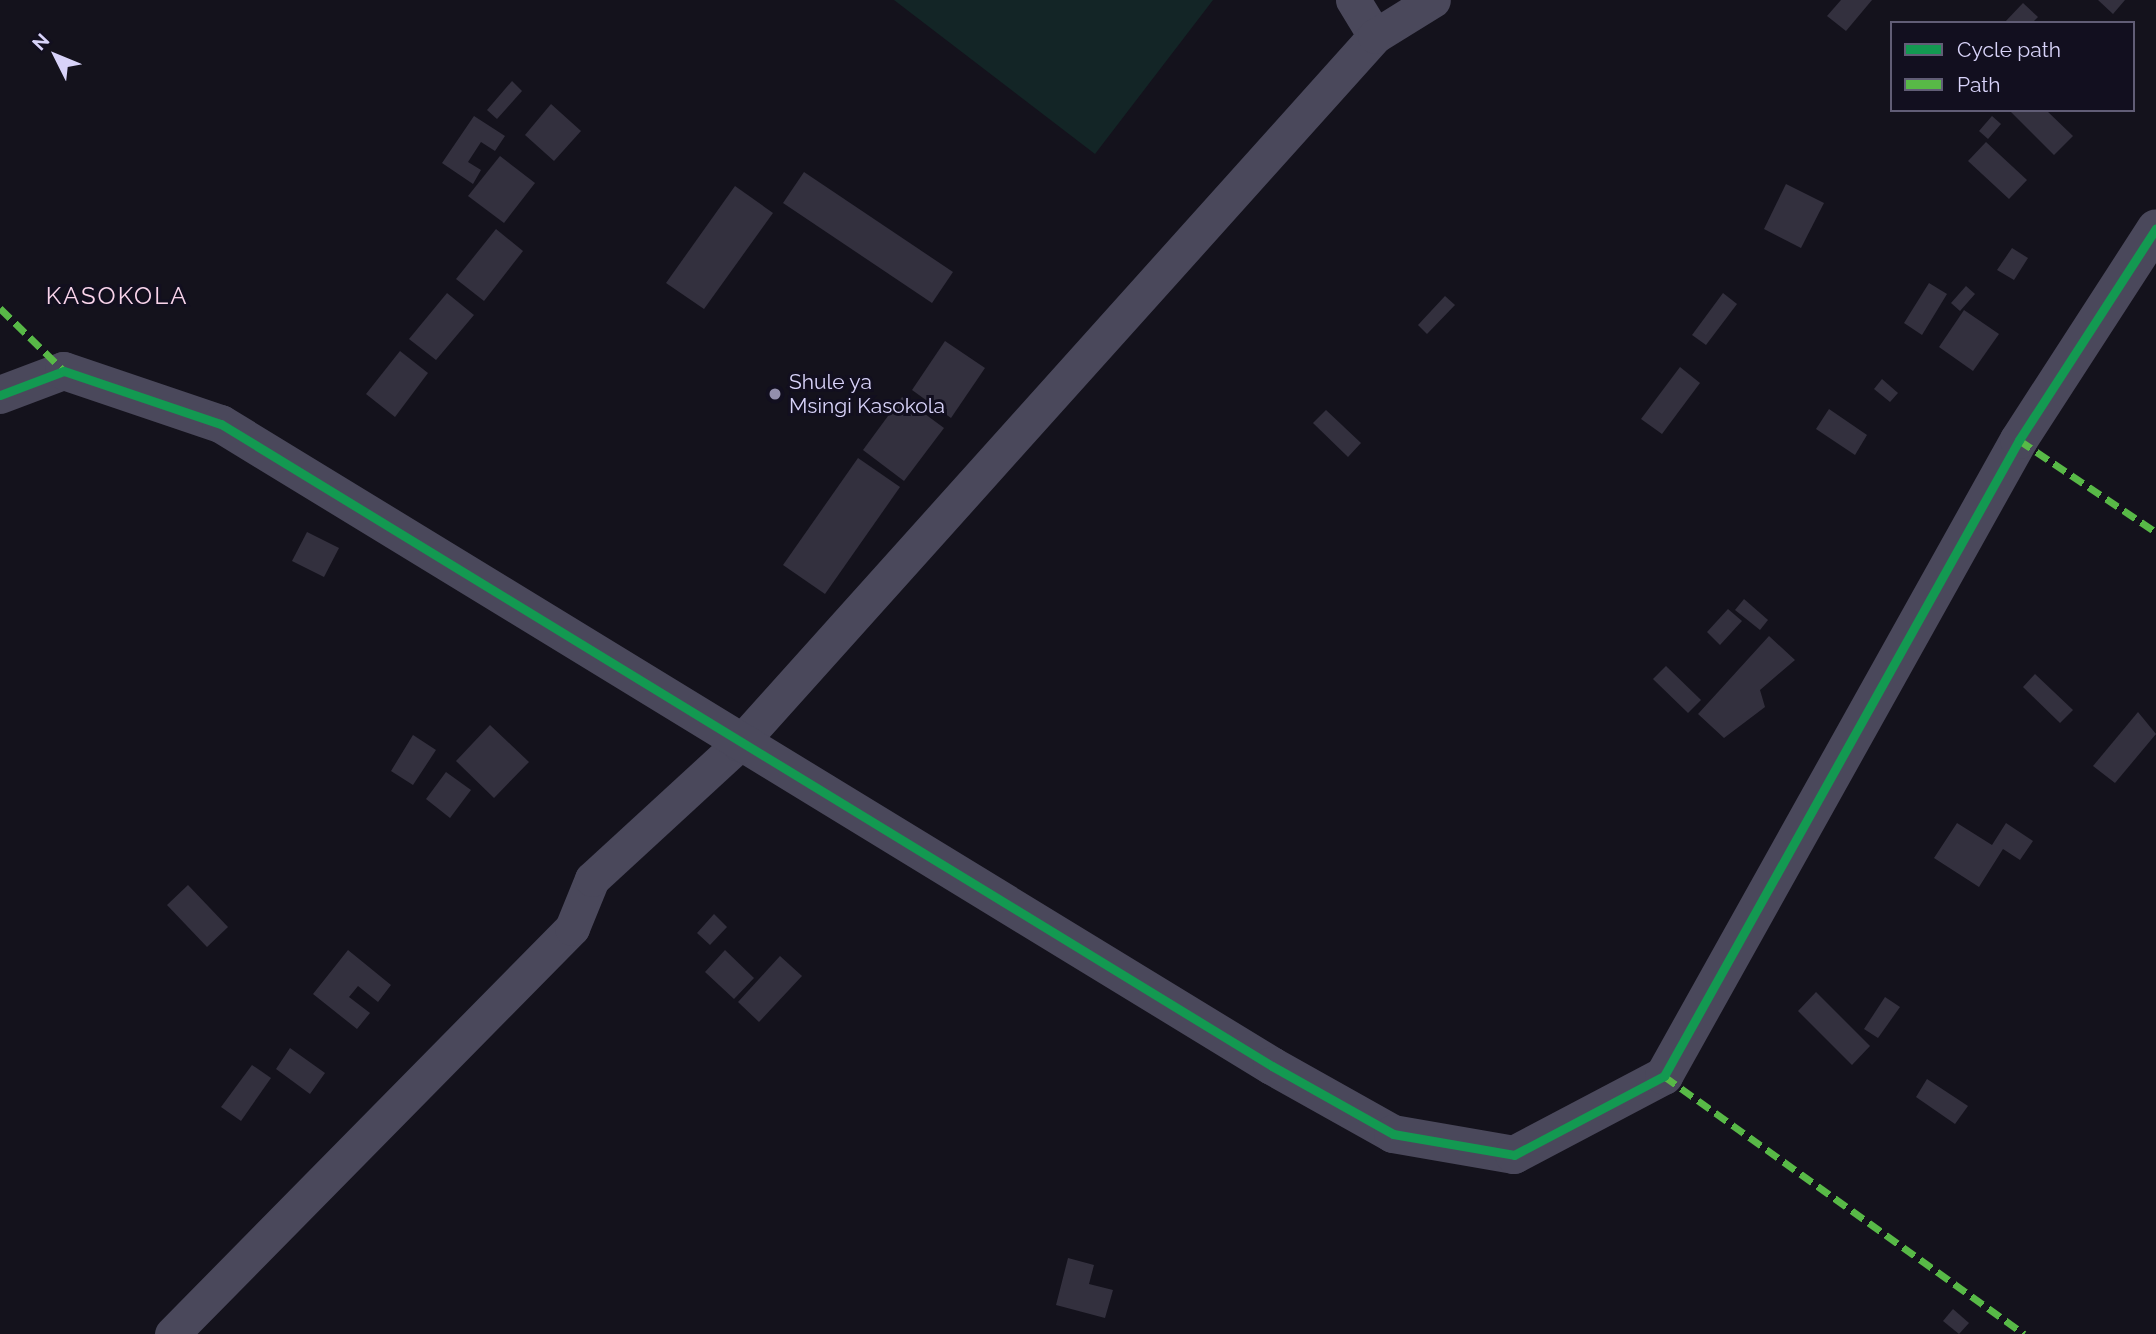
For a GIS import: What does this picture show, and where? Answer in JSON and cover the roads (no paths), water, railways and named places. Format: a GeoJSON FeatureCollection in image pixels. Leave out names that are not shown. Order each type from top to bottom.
{"type":"FeatureCollection","features":[{"type":"Feature","properties":{"kind":"street"},"geometry":{"type":"LineString","coordinates":[[1353,0],[1375,36]]}},
{"type":"Feature","properties":{"kind":"street"},"geometry":{"type":"LineString","coordinates":[[172,1334],[572,928],[592,880],[739,744],[1375,36],[1433,0]]}},
{"type":"Feature","properties":{"kind":"street"},"geometry":{"type":"LineString","coordinates":[[0,395],[64,371],[221,424],[739,744],[1393,1135],[1514,1155],[1664,1076],[2019,440],[2156,228]]}},
{"type":"Feature","properties":{"kind":"place","name":"Shule ya Msingi Kasokola"},"geometry":{"type":"Point","coordinates":[775,394]}},
{"type":"Feature","properties":{"kind":"district","name":"KASOKOLA"},"geometry":{"type":"Point","coordinates":[117,296]}}]}
